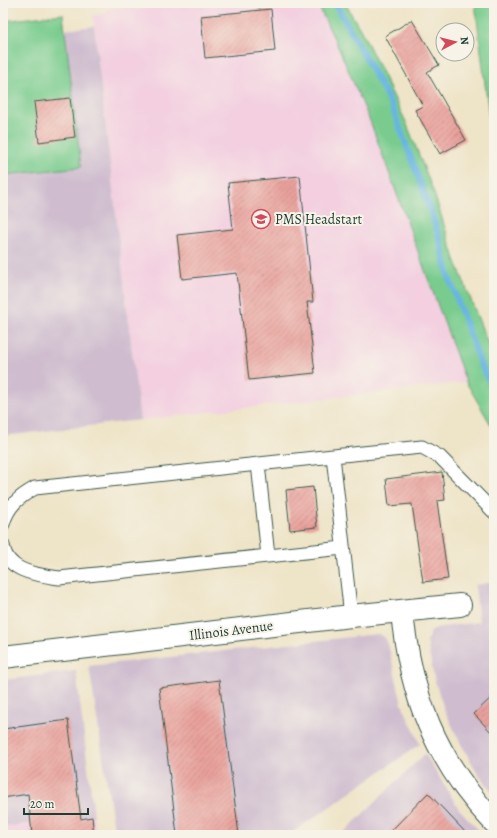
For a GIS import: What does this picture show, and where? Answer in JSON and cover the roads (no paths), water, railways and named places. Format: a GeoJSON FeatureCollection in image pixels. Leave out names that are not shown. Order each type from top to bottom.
{"type":"FeatureCollection","features":[{"type":"Feature","properties":{"kind":"street","name":"Illinois Avenue"},"geometry":{"type":"LineString","coordinates":[[3,657],[351,616],[460,605]]}},
{"type":"Feature","properties":{"kind":"street"},"geometry":{"type":"LineString","coordinates":[[402,612],[405,642],[411,673],[419,701],[435,740],[458,779],[494,822]]}},
{"type":"Feature","properties":{"kind":"lane"},"geometry":{"type":"LineString","coordinates":[[3,524],[6,513],[19,496],[35,488],[422,447],[440,456],[494,512]]}},
{"type":"Feature","properties":{"kind":"lane"},"geometry":{"type":"LineString","coordinates":[[333,456],[351,616]]}},
{"type":"Feature","properties":{"kind":"lane"},"geometry":{"type":"LineString","coordinates":[[258,464],[268,556]]}},
{"type":"Feature","properties":{"kind":"lane"},"geometry":{"type":"LineString","coordinates":[[3,545],[4,551],[17,567],[36,575],[59,578],[343,548]]}},
{"type":"Feature","properties":{"kind":"waterway"},"geometry":{"type":"LineString","coordinates":[[335,3],[391,104],[430,209],[449,277],[480,363],[494,391]]}},
{"type":"Feature","properties":{"kind":"place","name":"PMS Headstart"},"geometry":{"type":"Point","coordinates":[261,219]}}]}
